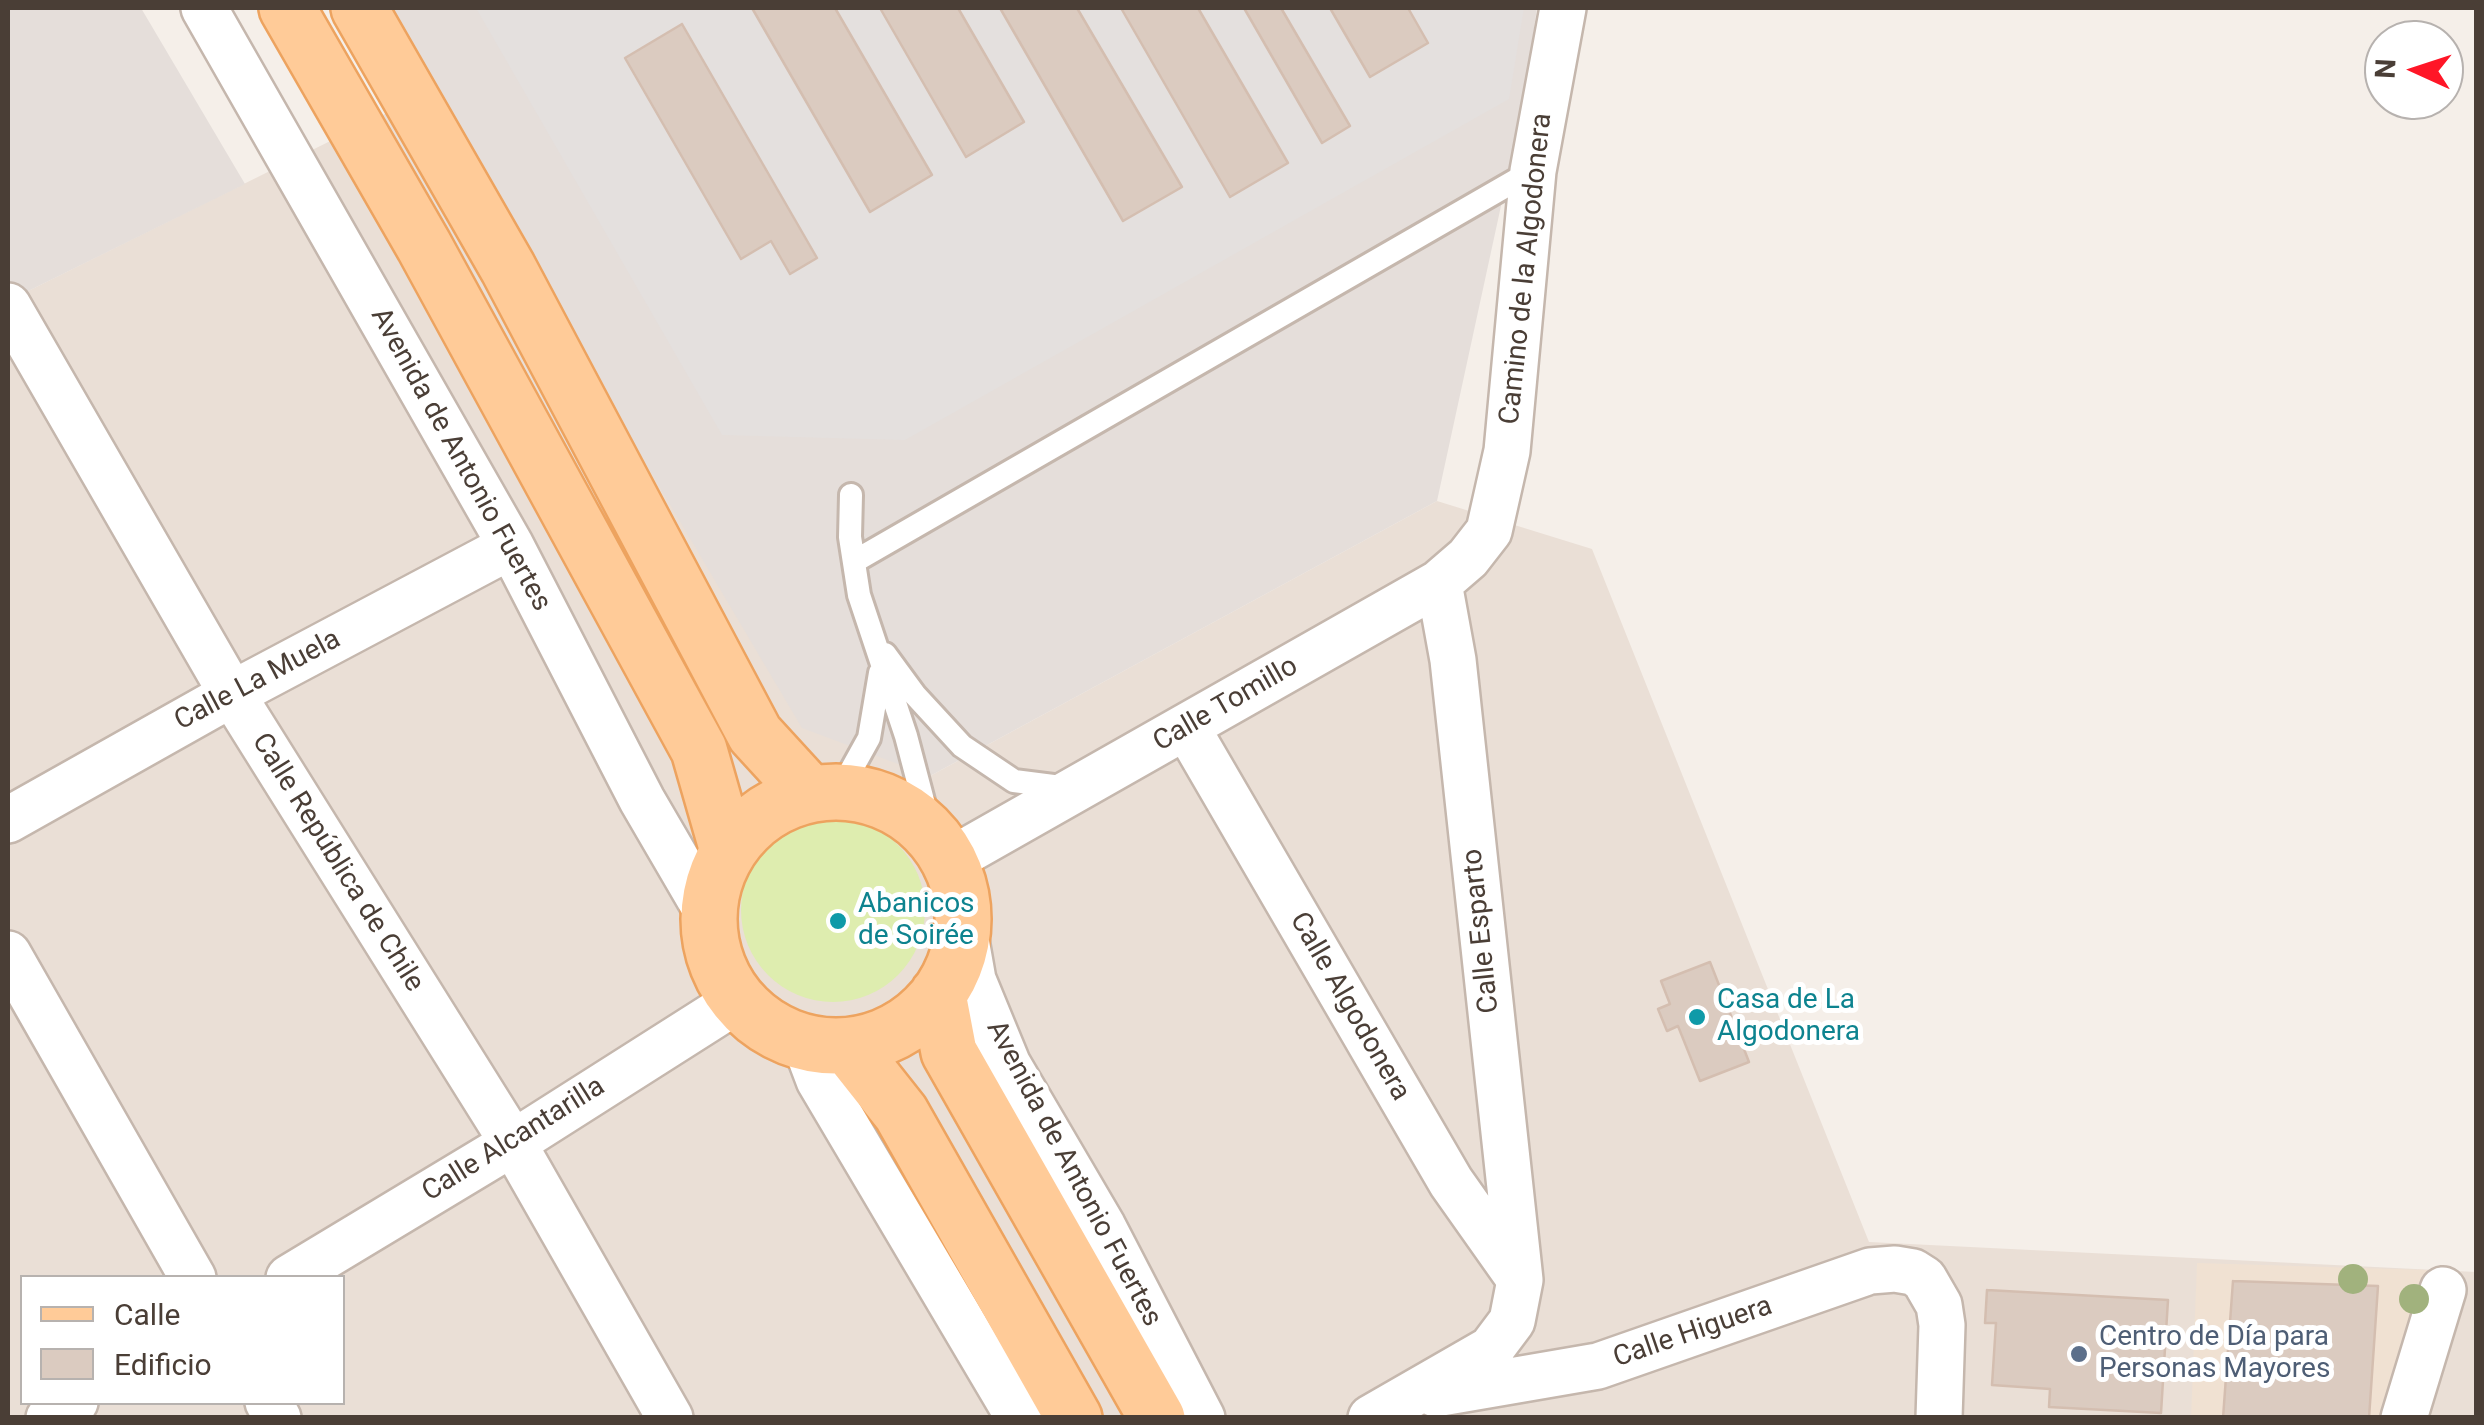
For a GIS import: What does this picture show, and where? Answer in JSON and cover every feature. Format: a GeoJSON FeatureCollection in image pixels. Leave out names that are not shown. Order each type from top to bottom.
{"type":"FeatureCollection","features":[{"type":"Feature","properties":{"kind":"main road"},"geometry":{"type":"LineString","coordinates":[[287,8],[424,246],[698,750],[728,851]]}},
{"type":"Feature","properties":{"kind":"main road"},"geometry":{"type":"LineString","coordinates":[[359,8],[508,268],[755,734],[825,793]]}},
{"type":"Feature","properties":{"kind":"main road"},"geometry":{"type":"LineString","coordinates":[[825,793],[869,796],[897,807],[940,846],[959,892],[963,923],[959,948],[938,994],[899,1030],[875,1040],[826,1044],[768,1027],[738,1000],[721,974],[711,945],[709,915],[715,882],[728,851],[764,814],[786,802],[825,793]]}},
{"type":"Feature","properties":{"kind":"main road","name":"Avenida de Antonio Fuertes"},"geometry":{"type":"LineString","coordinates":[[938,994],[949,1052],[1158,1418]]}},
{"type":"Feature","properties":{"kind":"main road"},"geometry":{"type":"LineString","coordinates":[[826,1044],[902,1113],[1074,1418]]}},
{"type":"Feature","properties":{"kind":"street","name":"Avenida de Antonio Fuertes"},"geometry":{"type":"LineString","coordinates":[[204,8],[511,546],[642,800],[709,915]]}},
{"type":"Feature","properties":{"kind":"street","name":"Camino de la Algodonera"},"geometry":{"type":"LineString","coordinates":[[1489,530],[1507,451],[1532,171],[1563,8]]}},
{"type":"Feature","properties":{"kind":"street","name":"Calle República de Chile"},"geometry":{"type":"LineString","coordinates":[[8,306],[232,694],[512,1143],[670,1418]]}},
{"type":"Feature","properties":{"kind":"street","name":"Calle Tomillo"},"geometry":{"type":"LineString","coordinates":[[940,846],[1077,790],[1440,583],[1468,558],[1489,530]]}},
{"type":"Feature","properties":{"kind":"street","name":"Calle La Muela"},"geometry":{"type":"LineString","coordinates":[[8,820],[232,694],[511,546]]}},
{"type":"Feature","properties":{"kind":"street","name":"Calle Esparto"},"geometry":{"type":"LineString","coordinates":[[1440,583],[1453,660],[1520,1280]]}},
{"type":"Feature","properties":{"kind":"street","name":"Calle Algodonera"},"geometry":{"type":"LineString","coordinates":[[1187,728],[1451,1182],[1520,1280]]}},
{"type":"Feature","properties":{"kind":"street","name":"Avenida de Antonio Fuertes"},"geometry":{"type":"LineString","coordinates":[[963,923],[973,980],[1008,1065],[1103,1227],[1202,1418]]}},
{"type":"Feature","properties":{"kind":"street"},"geometry":{"type":"LineString","coordinates":[[8,954],[192,1275]]}},
{"type":"Feature","properties":{"kind":"street","name":"Calle Alcantarilla"},"geometry":{"type":"LineString","coordinates":[[294,1275],[738,1000]]}},
{"type":"Feature","properties":{"kind":"street"},"geometry":{"type":"LineString","coordinates":[[826,1044],[819,1080],[1019,1418]]}},
{"type":"Feature","properties":{"kind":"street","name":"Calle Higuera"},"geometry":{"type":"LineString","coordinates":[[1389,1408],[1598,1366],[1870,1271],[1895,1269],[1913,1272],[1924,1279],[1939,1305],[1939,1418]]}},
{"type":"Feature","properties":{"kind":"street","name":"Calle Higuera"},"geometry":{"type":"LineString","coordinates":[[1389,1408],[1491,1349],[1512,1321],[1520,1280]]}},
{"type":"Feature","properties":{"kind":"street"},"geometry":{"type":"LineString","coordinates":[[2404,1418],[2443,1290]]}},
{"type":"Feature","properties":{"kind":"lane"},"geometry":{"type":"LineString","coordinates":[[855,561],[1532,171]]}},
{"type":"Feature","properties":{"kind":"lane"},"geometry":{"type":"LineString","coordinates":[[851,495],[850,537],[859,595],[940,846]]}},
{"type":"Feature","properties":{"kind":"lane"},"geometry":{"type":"LineString","coordinates":[[869,630],[915,695],[962,746],[1014,781],[1077,790]]}},
{"type":"Feature","properties":{"kind":"lane"},"geometry":{"type":"LineString","coordinates":[[825,793],[869,738],[881,664]]}},
{"type":"Feature","properties":{"kind":"shaded area"},"geometry":{"type":"Polygon","coordinates":[[[8,8],[141,8],[245,184],[8,301],[8,8]]]}},
{"type":"Feature","properties":{"kind":"shaded area"},"geometry":{"type":"Polygon","coordinates":[[[377,8],[1537,8],[1522,109],[1437,501],[930,776],[802,728],[377,8]]]}},
{"type":"Feature","properties":{"kind":"shaded area"},"geometry":{"type":"Polygon","coordinates":[[[476,8],[1524,8],[1509,99],[905,440],[722,435],[476,8]]]}},
{"type":"Feature","properties":{"kind":"shaded area"},"geometry":{"type":"Polygon","coordinates":[[[427,93],[930,776],[1437,501],[1592,549],[1869,1242],[2476,1272],[2476,1417],[8,1418],[8,301],[427,93]]]}},
{"type":"Feature","properties":{"kind":"shaded area"},"geometry":{"type":"Polygon","coordinates":[[[2197,1263],[2427,1270],[2385,1417],[2191,1418],[2197,1263]]]}},
{"type":"Feature","properties":{"kind":"green space"},"geometry":{"type":"Polygon","coordinates":[[[833,818],[868,825],[898,845],[918,875],[925,910],[918,945],[898,975],[868,995],[833,1002],[798,995],[768,975],[748,945],[741,910],[748,875],[768,845],[798,825],[833,818]]]}},
{"type":"Feature","properties":{"kind":"building"},"geometry":{"type":"Polygon","coordinates":[[[752,8],[835,8],[932,175],[870,212],[752,8]]]}},
{"type":"Feature","properties":{"kind":"building"},"geometry":{"type":"Polygon","coordinates":[[[880,8],[958,8],[1024,122],[966,157],[880,8]]]}},
{"type":"Feature","properties":{"kind":"building"},"geometry":{"type":"Polygon","coordinates":[[[1000,8],[1077,8],[1182,187],[1123,221],[1000,8]]]}},
{"type":"Feature","properties":{"kind":"building"},"geometry":{"type":"Polygon","coordinates":[[[1121,8],[1198,8],[1288,163],[1230,197],[1121,8]]]}},
{"type":"Feature","properties":{"kind":"building"},"geometry":{"type":"Polygon","coordinates":[[[1244,8],[1281,8],[1350,126],[1322,143],[1244,8]]]}},
{"type":"Feature","properties":{"kind":"building"},"geometry":{"type":"Polygon","coordinates":[[[1330,8],[1408,8],[1428,43],[1370,77],[1330,8]]]}},
{"type":"Feature","properties":{"kind":"building"},"geometry":{"type":"Polygon","coordinates":[[[682,24],[817,258],[790,274],[771,241],[741,259],[625,58],[682,24]]]}},
{"type":"Feature","properties":{"kind":"building","name":"Casa de La Algodonera"},"geometry":{"type":"Polygon","coordinates":[[[1710,962],[1749,1062],[1700,1081],[1678,1026],[1667,1031],[1658,1009],[1670,1004],[1661,981],[1710,962]]]}},
{"type":"Feature","properties":{"kind":"building"},"geometry":{"type":"Polygon","coordinates":[[[2233,1281],[2378,1286],[2369,1418],[2223,1418],[2233,1281]]]}},
{"type":"Feature","properties":{"kind":"building","name":"Centro de Día para Personas Mayores"},"geometry":{"type":"Polygon","coordinates":[[[1987,1290],[2168,1300],[2161,1413],[2049,1407],[2050,1389],[1992,1385],[1996,1323],[1985,1323],[1987,1290]]]}},
{"type":"Feature","properties":{"kind":"place","name":"Abanicos de Soirée"},"geometry":{"type":"Point","coordinates":[838,921]}},
{"type":"Feature","properties":{"kind":"place","name":"Casa de La Algodonera"},"geometry":{"type":"Point","coordinates":[1697,1017]}},
{"type":"Feature","properties":{"kind":"place","name":"Centro de Día para Personas Mayores"},"geometry":{"type":"Point","coordinates":[2079,1354]}}]}
